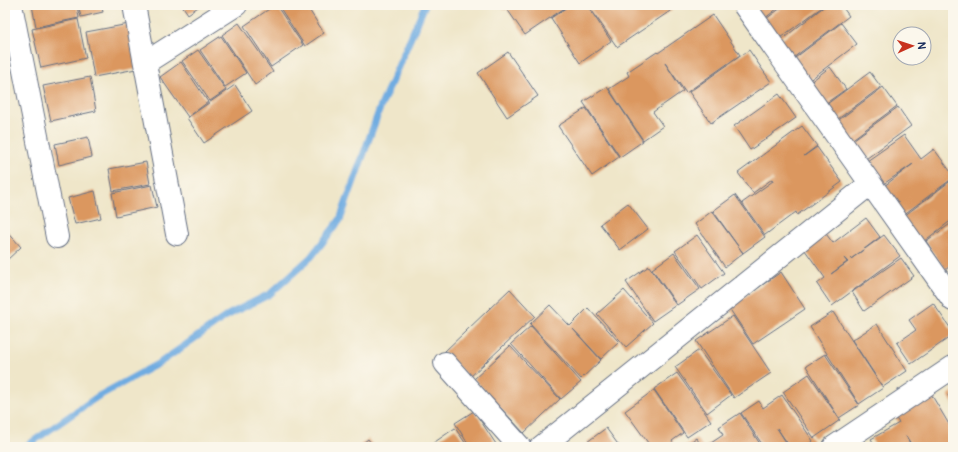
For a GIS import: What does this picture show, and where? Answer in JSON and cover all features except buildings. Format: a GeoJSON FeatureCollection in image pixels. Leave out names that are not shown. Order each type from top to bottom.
{"type":"FeatureCollection","features":[{"type":"Feature","properties":{"kind":"street"},"geometry":{"type":"LineString","coordinates":[[11,5],[11,38],[57,237]]}},
{"type":"Feature","properties":{"kind":"street"},"geometry":{"type":"LineString","coordinates":[[134,5],[177,234]]}},
{"type":"Feature","properties":{"kind":"street"},"geometry":{"type":"LineString","coordinates":[[145,64],[236,5]]}},
{"type":"Feature","properties":{"kind":"street"},"geometry":{"type":"LineString","coordinates":[[744,5],[953,300]]}},
{"type":"Feature","properties":{"kind":"street"},"geometry":{"type":"LineString","coordinates":[[541,447],[870,184]]}},
{"type":"Feature","properties":{"kind":"street"},"geometry":{"type":"LineString","coordinates":[[445,363],[520,447]]}},
{"type":"Feature","properties":{"kind":"street"},"geometry":{"type":"LineString","coordinates":[[834,447],[953,367]]}},
{"type":"Feature","properties":{"kind":"waterway"},"geometry":{"type":"LineString","coordinates":[[25,447],[97,397],[161,362],[228,315],[270,294],[311,257],[340,220],[380,108],[425,5]]}}]}
